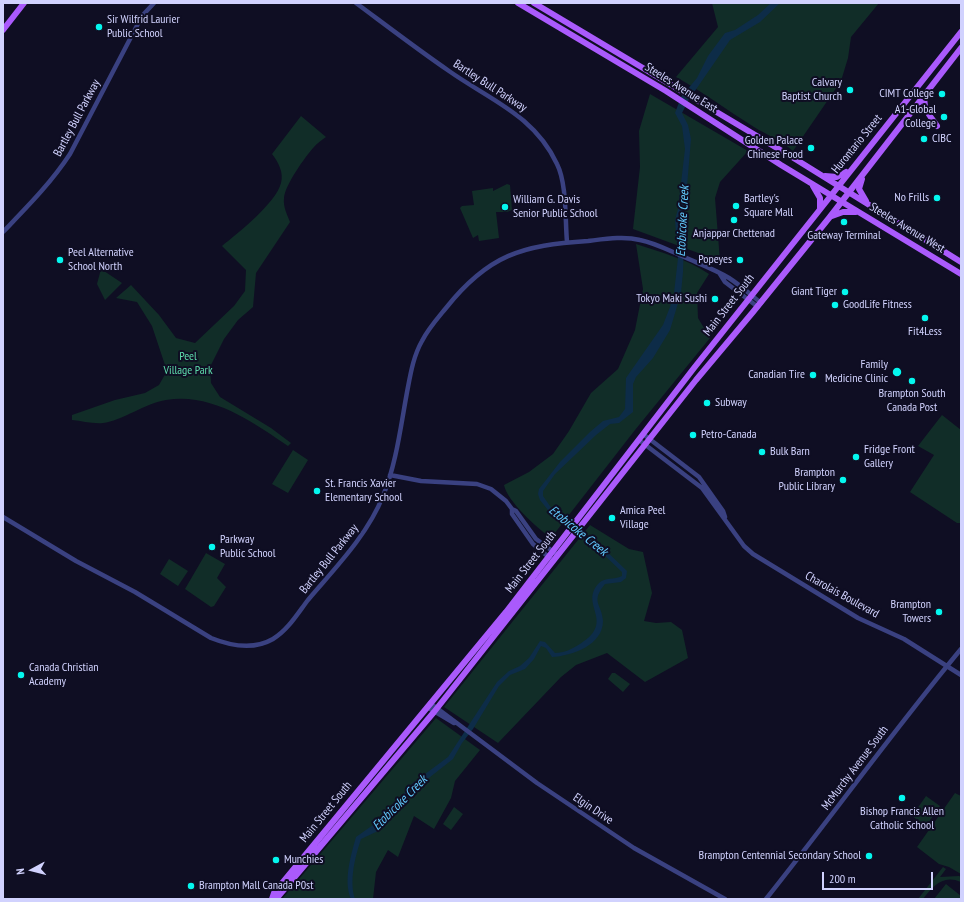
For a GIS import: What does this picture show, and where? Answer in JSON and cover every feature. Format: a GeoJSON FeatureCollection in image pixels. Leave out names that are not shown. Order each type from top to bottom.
{"type":"FeatureCollection","features":[{"type":"Feature","properties":{"kind":"main road"},"geometry":{"type":"LineString","coordinates":[[3,30],[24,3]]}},
{"type":"Feature","properties":{"kind":"main road","name":"Steeles Avenue East"},"geometry":{"type":"LineString","coordinates":[[518,3],[666,91],[700,108],[838,186]]}},
{"type":"Feature","properties":{"kind":"main road","name":"Steeles Avenue East"},"geometry":{"type":"LineString","coordinates":[[534,3],[670,85],[700,108],[831,195]]}},
{"type":"Feature","properties":{"kind":"main road","name":"Hurontario Street"},"geometry":{"type":"LineString","coordinates":[[831,195],[961,32]]}},
{"type":"Feature","properties":{"kind":"main road","name":"Hurontario Street"},"geometry":{"type":"LineString","coordinates":[[842,202],[961,48]]}},
{"type":"Feature","properties":{"kind":"main road"},"geometry":{"type":"LineString","coordinates":[[925,95],[923,102],[925,109],[936,126]]}},
{"type":"Feature","properties":{"kind":"main road"},"geometry":{"type":"LineString","coordinates":[[817,173],[837,177],[854,166]]}},
{"type":"Feature","properties":{"kind":"main road"},"geometry":{"type":"LineString","coordinates":[[865,172],[859,189],[863,199],[870,206]]}},
{"type":"Feature","properties":{"kind":"main road"},"geometry":{"type":"LineString","coordinates":[[810,182],[820,198],[820,210]]}},
{"type":"Feature","properties":{"kind":"main road","name":"Steeles Avenue West"},"geometry":{"type":"LineString","coordinates":[[838,186],[961,262]]}},
{"type":"Feature","properties":{"kind":"main road","name":"Steeles Avenue West"},"geometry":{"type":"LineString","coordinates":[[831,195],[961,274]]}},
{"type":"Feature","properties":{"kind":"main road","name":"Main Street South"},"geometry":{"type":"LineString","coordinates":[[276,899],[436,710],[581,520],[643,434],[831,195]]}},
{"type":"Feature","properties":{"kind":"main road","name":"Main Street South"},"geometry":{"type":"LineString","coordinates":[[581,520],[647,442],[842,202]]}},
{"type":"Feature","properties":{"kind":"main road"},"geometry":{"type":"LineString","coordinates":[[828,218],[834,214],[843,212],[860,212]]}},
{"type":"Feature","properties":{"kind":"main road"},"geometry":{"type":"LineString","coordinates":[[922,250],[931,247],[939,248]]}},
{"type":"Feature","properties":{"kind":"main road"},"geometry":{"type":"LineString","coordinates":[[785,253],[795,260]]}},
{"type":"Feature","properties":{"kind":"main road","name":"Main Street South"},"geometry":{"type":"LineString","coordinates":[[272,899],[274,893],[553,556]]}},
{"type":"Feature","properties":{"kind":"street","name":"Bartley Bull Parkway"},"geometry":{"type":"LineString","coordinates":[[3,232],[45,189],[70,154],[142,16],[154,3]]}},
{"type":"Feature","properties":{"kind":"street","name":"Bartley Bull Parkway"},"geometry":{"type":"LineString","coordinates":[[356,3],[449,71],[512,110],[530,125],[558,164],[567,242]]}},
{"type":"Feature","properties":{"kind":"street","name":"Bartley Bull Parkway"},"geometry":{"type":"LineString","coordinates":[[3,517],[76,561],[129,588],[211,638],[224,643],[241,646],[262,644],[273,639],[290,623],[364,532],[383,496],[390,475],[413,362],[422,341],[430,328],[469,281],[488,266],[516,252],[530,248],[567,242],[631,238],[655,244],[719,273],[725,282],[750,297],[759,305]]}},
{"type":"Feature","properties":{"kind":"street","name":"Charolais Boulevard"},"geometry":{"type":"LineString","coordinates":[[643,434],[647,442],[694,480],[726,519],[744,546],[769,565],[858,618],[904,640],[961,675]]}},
{"type":"Feature","properties":{"kind":"street","name":"Charolais Boulevard"},"geometry":{"type":"LineString","coordinates":[[639,440],[647,442]]}},
{"type":"Feature","properties":{"kind":"street"},"geometry":{"type":"LineString","coordinates":[[390,475],[421,481],[477,484],[491,489],[516,511],[536,539],[553,556]]}},
{"type":"Feature","properties":{"kind":"street","name":"McMurchy Avenue South"},"geometry":{"type":"LineString","coordinates":[[766,899],[828,821],[887,740],[961,649]]}},
{"type":"Feature","properties":{"kind":"street","name":"Elgin Drive"},"geometry":{"type":"LineString","coordinates":[[429,705],[484,743],[537,783],[634,848],[725,899]]}},
{"type":"Feature","properties":{"kind":"green space"},"geometry":{"type":"Polygon","coordinates":[[[712,3],[879,3],[851,37],[848,58],[841,81],[793,151],[676,77],[718,27],[712,3]]]}},
{"type":"Feature","properties":{"kind":"green space"},"geometry":{"type":"Polygon","coordinates":[[[650,94],[748,151],[720,182],[715,198],[720,261],[633,229],[640,167],[639,131],[650,94]]]}},
{"type":"Feature","properties":{"kind":"green space","name":"Peel Village Park"},"geometry":{"type":"Polygon","coordinates":[[[301,116],[326,137],[310,152],[296,171],[288,186],[285,192],[284,204],[290,222],[256,273],[253,307],[238,320],[224,339],[210,367],[211,383],[220,397],[271,428],[291,443],[288,446],[231,411],[199,400],[166,400],[110,422],[91,423],[72,420],[72,415],[115,400],[145,393],[159,385],[167,371],[152,326],[137,302],[116,298],[131,285],[159,315],[176,338],[195,343],[234,306],[245,291],[246,270],[222,246],[256,217],[278,191],[282,175],[272,154],[301,116]]]}},
{"type":"Feature","properties":{"kind":"green space"},"geometry":{"type":"Polygon","coordinates":[[[507,184],[510,185],[512,210],[507,212],[496,212],[499,238],[479,241],[478,235],[473,238],[460,208],[462,206],[474,205],[472,191],[493,188],[493,191],[507,184]]]}},
{"type":"Feature","properties":{"kind":"green space"},"geometry":{"type":"Polygon","coordinates":[[[636,244],[683,260],[709,274],[697,293],[698,318],[710,338],[635,430],[551,538],[538,528],[516,506],[506,491],[504,485],[529,472],[553,454],[569,431],[591,393],[618,369],[635,330],[643,289],[636,244]]]}},
{"type":"Feature","properties":{"kind":"green space"},"geometry":{"type":"Polygon","coordinates":[[[101,269],[122,283],[105,300],[97,284],[101,269]]]}},
{"type":"Feature","properties":{"kind":"green space"},"geometry":{"type":"Polygon","coordinates":[[[942,415],[961,430],[961,523],[957,523],[910,492],[934,455],[918,446],[942,415]]]}},
{"type":"Feature","properties":{"kind":"green space"},"geometry":{"type":"Polygon","coordinates":[[[293,450],[308,460],[288,493],[272,484],[293,450]]]}},
{"type":"Feature","properties":{"kind":"green space"},"geometry":{"type":"Polygon","coordinates":[[[590,525],[629,549],[643,552],[652,593],[644,621],[656,623],[671,622],[682,630],[688,658],[645,682],[607,653],[576,665],[561,677],[498,743],[444,707],[590,525]]]}},
{"type":"Feature","properties":{"kind":"green space"},"geometry":{"type":"Polygon","coordinates":[[[206,553],[225,564],[217,578],[226,587],[214,606],[211,607],[185,589],[206,553]]]}},
{"type":"Feature","properties":{"kind":"green space"},"geometry":{"type":"Polygon","coordinates":[[[169,559],[188,571],[178,586],[160,574],[169,559]]]}},
{"type":"Feature","properties":{"kind":"green space"},"geometry":{"type":"Polygon","coordinates":[[[612,673],[615,673],[630,684],[623,692],[608,679],[612,673]]]}},
{"type":"Feature","properties":{"kind":"green space"},"geometry":{"type":"Polygon","coordinates":[[[436,718],[480,750],[455,781],[451,798],[434,829],[414,816],[398,857],[388,850],[376,872],[373,899],[282,899],[436,718]]]}},
{"type":"Feature","properties":{"kind":"green space"},"geometry":{"type":"Polygon","coordinates":[[[955,793],[961,796],[961,874],[949,867],[939,864],[917,847],[955,793]]]}},
{"type":"Feature","properties":{"kind":"green space"},"geometry":{"type":"Polygon","coordinates":[[[926,796],[940,806],[926,826],[912,816],[926,796]]]}},
{"type":"Feature","properties":{"kind":"green space"},"geometry":{"type":"Polygon","coordinates":[[[454,807],[463,814],[451,830],[443,824],[454,807]]]}},
{"type":"Feature","properties":{"kind":"green space"},"geometry":{"type":"Polygon","coordinates":[[[943,867],[946,869],[940,877],[959,876],[961,877],[961,882],[949,879],[944,880],[935,886],[923,899],[918,899],[943,867]]]}},
{"type":"Feature","properties":{"kind":"green space"},"geometry":{"type":"Polygon","coordinates":[[[946,884],[961,896],[961,899],[934,899],[946,884]]]}},
{"type":"Feature","properties":{"kind":"water","name":"Etobicoke Creek"},"geometry":{"type":"Polygon","coordinates":[[[771,3],[780,3],[760,22],[730,40],[688,101],[682,113],[688,125],[691,139],[685,210],[681,293],[670,330],[653,358],[636,377],[633,384],[633,412],[619,423],[610,424],[596,435],[555,474],[543,491],[543,496],[552,509],[601,546],[627,571],[626,578],[621,582],[605,584],[598,595],[598,603],[603,621],[602,629],[598,637],[592,643],[577,651],[552,657],[546,648],[541,646],[534,659],[525,669],[510,675],[499,686],[453,759],[416,788],[378,831],[361,839],[355,861],[353,877],[353,892],[355,899],[351,899],[348,876],[350,860],[356,837],[383,818],[413,783],[448,757],[497,682],[509,671],[520,666],[529,658],[540,641],[545,642],[555,653],[558,653],[574,648],[591,636],[596,628],[597,620],[592,599],[594,591],[601,581],[622,576],[622,572],[598,549],[548,510],[540,500],[538,494],[539,489],[560,462],[590,432],[603,421],[619,417],[625,409],[626,378],[663,325],[674,293],[678,258],[675,220],[678,209],[685,149],[682,126],[675,113],[681,97],[697,78],[708,56],[725,33],[735,30],[758,15],[771,3]]]}},
{"type":"Feature","properties":{"kind":"place","name":"Sir Wilfrid Laurier Public School"},"geometry":{"type":"Point","coordinates":[99,27]}},
{"type":"Feature","properties":{"kind":"place","name":"Calvary Baptist Church"},"geometry":{"type":"Point","coordinates":[850,90]}},
{"type":"Feature","properties":{"kind":"place","name":"CIMT College"},"geometry":{"type":"Point","coordinates":[942,94]}},
{"type":"Feature","properties":{"kind":"place","name":"A1-Global College"},"geometry":{"type":"Point","coordinates":[944,117]}},
{"type":"Feature","properties":{"kind":"place","name":"CIBC"},"geometry":{"type":"Point","coordinates":[924,139]}},
{"type":"Feature","properties":{"kind":"place","name":"Golden Palace Chinese Food"},"geometry":{"type":"Point","coordinates":[811,148]}},
{"type":"Feature","properties":{"kind":"place","name":"No Frills"},"geometry":{"type":"Point","coordinates":[937,198]}},
{"type":"Feature","properties":{"kind":"place","name":"Bartley's Square Mall"},"geometry":{"type":"Point","coordinates":[736,206]}},
{"type":"Feature","properties":{"kind":"place","name":"William G. Davis Senior Public School"},"geometry":{"type":"Point","coordinates":[505,207]}},
{"type":"Feature","properties":{"kind":"place","name":"Anjappar Chettenad"},"geometry":{"type":"Point","coordinates":[734,220]}},
{"type":"Feature","properties":{"kind":"place","name":"Gateway Terminal"},"geometry":{"type":"Point","coordinates":[844,222]}},
{"type":"Feature","properties":{"kind":"place","name":"Peel Alternative School North"},"geometry":{"type":"Point","coordinates":[60,260]}},
{"type":"Feature","properties":{"kind":"place","name":"Popeyes"},"geometry":{"type":"Point","coordinates":[740,260]}},
{"type":"Feature","properties":{"kind":"place","name":"Giant Tiger"},"geometry":{"type":"Point","coordinates":[845,292]}},
{"type":"Feature","properties":{"kind":"place","name":"Tokyo Maki Sushi"},"geometry":{"type":"Point","coordinates":[715,299]}},
{"type":"Feature","properties":{"kind":"place","name":"GoodLife Fitness"},"geometry":{"type":"Point","coordinates":[835,305]}},
{"type":"Feature","properties":{"kind":"place","name":"Fit4Less"},"geometry":{"type":"Point","coordinates":[925,318]}},
{"type":"Feature","properties":{"kind":"place","name":"Family Medicine Clinic"},"geometry":{"type":"Point","coordinates":[897,372]}},
{"type":"Feature","properties":{"kind":"place","name":"Canadian Tire"},"geometry":{"type":"Point","coordinates":[813,375]}},
{"type":"Feature","properties":{"kind":"place","name":"Brampton South Canada Post"},"geometry":{"type":"Point","coordinates":[912,381]}},
{"type":"Feature","properties":{"kind":"place","name":"Subway"},"geometry":{"type":"Point","coordinates":[707,403]}},
{"type":"Feature","properties":{"kind":"place","name":"Petro-Canada"},"geometry":{"type":"Point","coordinates":[693,435]}},
{"type":"Feature","properties":{"kind":"place","name":"Bulk Barn"},"geometry":{"type":"Point","coordinates":[762,452]}},
{"type":"Feature","properties":{"kind":"place","name":"Fridge Front Gallery"},"geometry":{"type":"Point","coordinates":[856,457]}},
{"type":"Feature","properties":{"kind":"place","name":"Brampton Public Library"},"geometry":{"type":"Point","coordinates":[843,480]}},
{"type":"Feature","properties":{"kind":"place","name":"St. Francis Xavier Elementary School"},"geometry":{"type":"Point","coordinates":[317,491]}},
{"type":"Feature","properties":{"kind":"place","name":"Amica Peel Village"},"geometry":{"type":"Point","coordinates":[612,518]}},
{"type":"Feature","properties":{"kind":"place","name":"Parkway Public School"},"geometry":{"type":"Point","coordinates":[212,547]}},
{"type":"Feature","properties":{"kind":"place","name":"Brampton Towers"},"geometry":{"type":"Point","coordinates":[939,612]}},
{"type":"Feature","properties":{"kind":"place","name":"Canada Christian Academy"},"geometry":{"type":"Point","coordinates":[21,675]}},
{"type":"Feature","properties":{"kind":"place","name":"Bishop Francis Allen Catholic School"},"geometry":{"type":"Point","coordinates":[902,798]}},
{"type":"Feature","properties":{"kind":"place","name":"Brampton Centennial Secondary School"},"geometry":{"type":"Point","coordinates":[869,856]}},
{"type":"Feature","properties":{"kind":"place","name":"Munchies"},"geometry":{"type":"Point","coordinates":[276,860]}},
{"type":"Feature","properties":{"kind":"place","name":"Brampton Mall Canada P0st"},"geometry":{"type":"Point","coordinates":[191,886]}}]}
